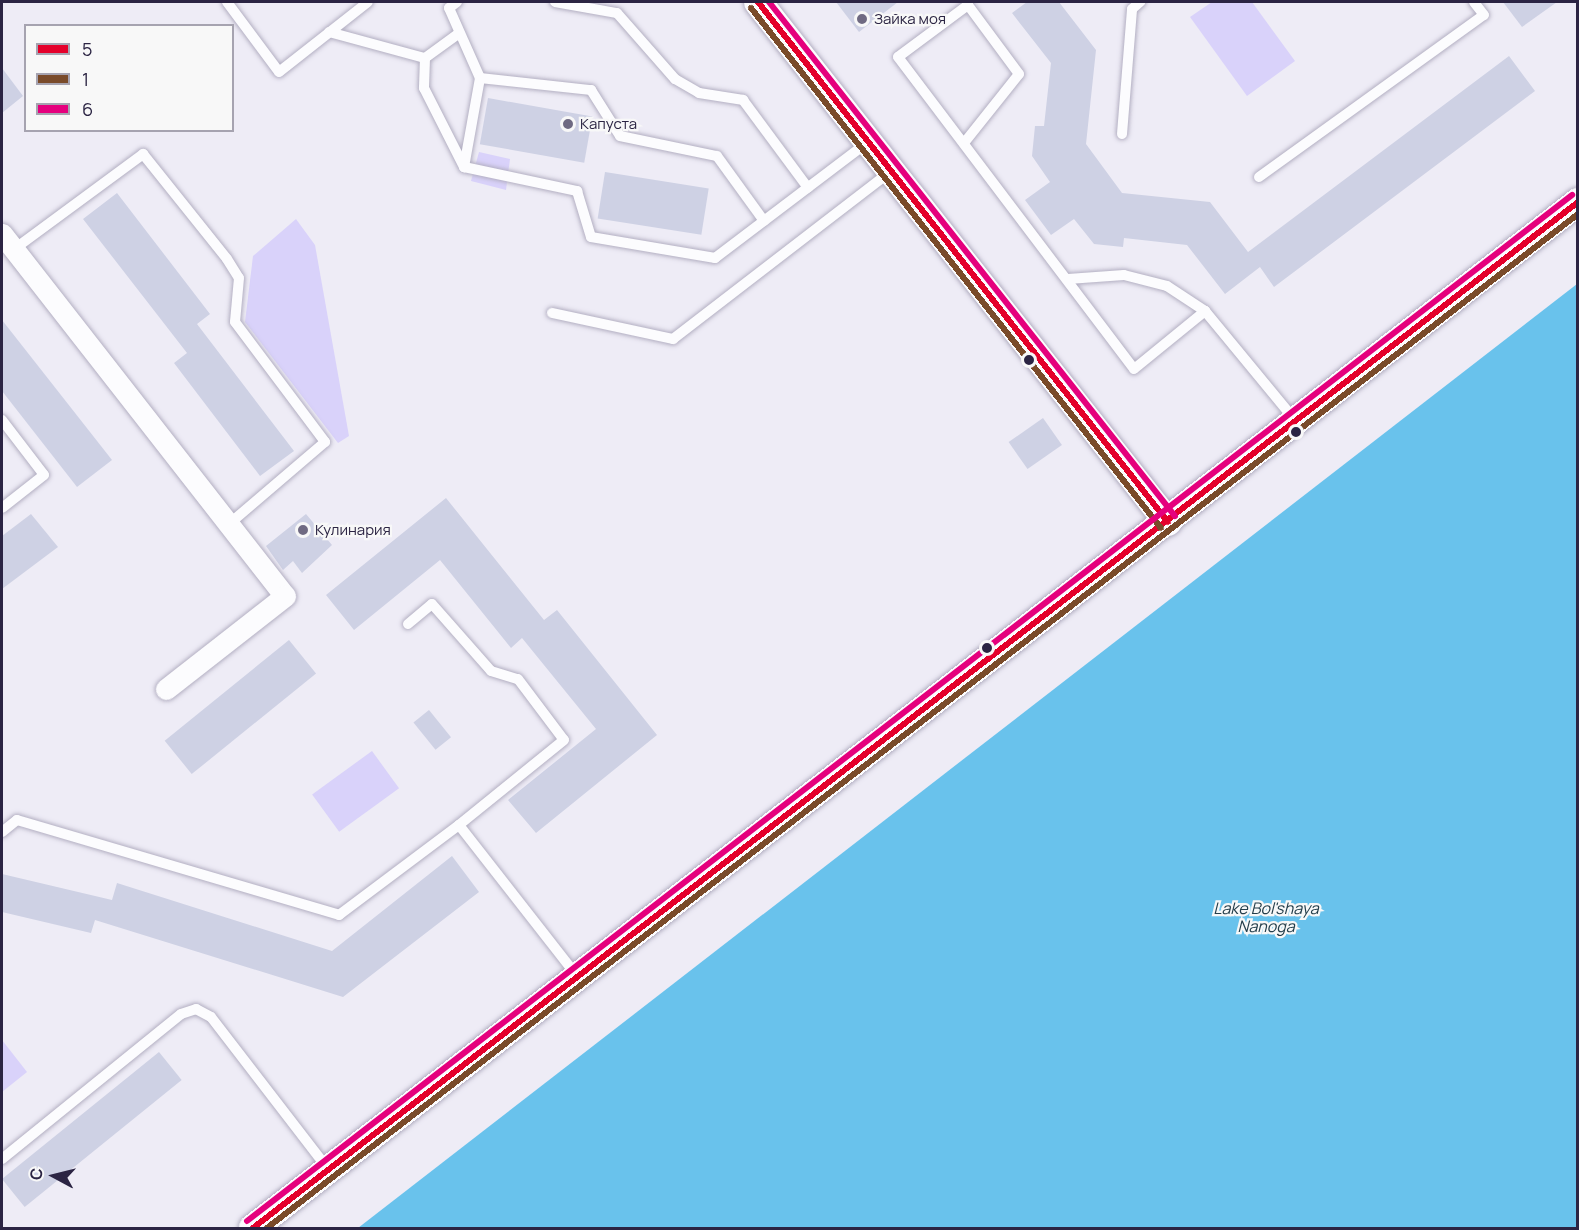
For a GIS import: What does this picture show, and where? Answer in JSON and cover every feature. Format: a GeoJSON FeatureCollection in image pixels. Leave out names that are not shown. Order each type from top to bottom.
{"type":"FeatureCollection","features":[{"type":"Feature","properties":{"kind":"street"},"geometry":{"type":"LineString","coordinates":[[759,2],[1168,522]]}},
{"type":"Feature","properties":{"kind":"street"},"geometry":{"type":"LineString","coordinates":[[252,1228],[576,975],[1168,522],[1578,202]]}},
{"type":"Feature","properties":{"kind":"street"},"geometry":{"type":"LineString","coordinates":[[7,242],[285,596],[166,689]]}},
{"type":"Feature","properties":{"kind":"lane"},"geometry":{"type":"LineString","coordinates":[[227,2],[279,72],[368,2]]}},
{"type":"Feature","properties":{"kind":"lane"},"geometry":{"type":"LineString","coordinates":[[555,2],[617,13],[675,80],[699,93],[743,100],[808,188]]}},
{"type":"Feature","properties":{"kind":"lane"},"geometry":{"type":"LineString","coordinates":[[1122,134],[1132,9],[1140,2]]}},
{"type":"Feature","properties":{"kind":"lane"},"geometry":{"type":"LineString","coordinates":[[1259,177],[1484,15],[1474,2]]}},
{"type":"Feature","properties":{"kind":"lane"},"geometry":{"type":"LineString","coordinates":[[964,143],[1019,74],[967,3],[898,57],[1134,369],[1204,311]]}},
{"type":"Feature","properties":{"kind":"lane"},"geometry":{"type":"LineString","coordinates":[[450,4],[458,34],[480,78],[464,167]]}},
{"type":"Feature","properties":{"kind":"lane"},"geometry":{"type":"LineString","coordinates":[[329,32],[425,58]]}},
{"type":"Feature","properties":{"kind":"lane"},"geometry":{"type":"LineString","coordinates":[[425,58],[458,34]]}},
{"type":"Feature","properties":{"kind":"lane"},"geometry":{"type":"LineString","coordinates":[[425,58],[424,88],[464,167]]}},
{"type":"Feature","properties":{"kind":"lane"},"geometry":{"type":"LineString","coordinates":[[480,78],[591,90],[620,136],[717,156],[764,221]]}},
{"type":"Feature","properties":{"kind":"lane"},"geometry":{"type":"LineString","coordinates":[[464,167],[577,191],[591,237],[716,258],[869,142]]}},
{"type":"Feature","properties":{"kind":"lane"},"geometry":{"type":"LineString","coordinates":[[7,242],[143,154],[227,259],[239,278],[236,322],[325,442],[229,524]]}},
{"type":"Feature","properties":{"kind":"lane"},"geometry":{"type":"LineString","coordinates":[[552,313],[673,339],[891,170]]}},
{"type":"Feature","properties":{"kind":"lane"},"geometry":{"type":"LineString","coordinates":[[1068,279],[1124,275],[1167,286],[1204,311],[1297,422]]}},
{"type":"Feature","properties":{"kind":"lane"},"geometry":{"type":"LineString","coordinates":[[2,420],[44,475],[2,508]]}},
{"type":"Feature","properties":{"kind":"lane"},"geometry":{"type":"LineString","coordinates":[[2,832],[17,820],[339,915],[459,825],[564,740],[518,679],[491,671],[432,604],[408,624]]}},
{"type":"Feature","properties":{"kind":"lane"},"geometry":{"type":"LineString","coordinates":[[459,825],[576,975]]}},
{"type":"Feature","properties":{"kind":"lane"},"geometry":{"type":"LineString","coordinates":[[2,1159],[181,1014],[196,1009],[211,1017],[328,1170]]}},
{"type":"Feature","properties":{"kind":"shaded area"},"geometry":{"type":"Polygon","coordinates":[[[1212,2],[1252,2],[1295,61],[1247,96],[1190,17],[1212,2]]]}},
{"type":"Feature","properties":{"kind":"shaded area"},"geometry":{"type":"Polygon","coordinates":[[[479,152],[510,159],[506,190],[471,181],[479,152]]]}},
{"type":"Feature","properties":{"kind":"shaded area"},"geometry":{"type":"Polygon","coordinates":[[[296,219],[315,245],[349,436],[338,443],[245,322],[253,256],[296,219]]]}},
{"type":"Feature","properties":{"kind":"shaded area"},"geometry":{"type":"Polygon","coordinates":[[[372,751],[399,788],[339,832],[312,794],[372,751]]]}},
{"type":"Feature","properties":{"kind":"shaded area"},"geometry":{"type":"Polygon","coordinates":[[[2,1040],[27,1072],[2,1092],[2,1040]]]}},
{"type":"Feature","properties":{"kind":"water","name":"Lake Bol'shaya Nanoga"},"geometry":{"type":"Polygon","coordinates":[[[1577,284],[1577,1228],[358,1228],[1577,284]]]}},
{"type":"Feature","properties":{"kind":"building","name":"Зайка моя"},"geometry":{"type":"Polygon","coordinates":[[[836,2],[898,2],[859,32],[836,2]]]}},
{"type":"Feature","properties":{"kind":"building"},"geometry":{"type":"Polygon","coordinates":[[[1027,2],[1059,2],[1096,50],[1086,144],[1122,193],[1210,202],[1248,252],[1509,56],[1535,91],[1274,287],[1260,267],[1225,294],[1187,245],[1124,238],[1123,247],[1094,244],[1074,219],[1051,235],[1025,200],[1050,182],[1032,156],[1035,126],[1044,126],[1051,63],[1012,13],[1027,2]]]}},
{"type":"Feature","properties":{"kind":"building"},"geometry":{"type":"Polygon","coordinates":[[[1503,2],[1557,2],[1522,27],[1503,2]]]}},
{"type":"Feature","properties":{"kind":"building"},"geometry":{"type":"Polygon","coordinates":[[[2,68],[23,96],[2,113],[2,68]]]}},
{"type":"Feature","properties":{"kind":"building"},"geometry":{"type":"Polygon","coordinates":[[[488,98],[592,116],[584,163],[480,144],[488,98]]]}},
{"type":"Feature","properties":{"kind":"building"},"geometry":{"type":"Polygon","coordinates":[[[605,172],[709,188],[701,235],[598,218],[605,172]]]}},
{"type":"Feature","properties":{"kind":"building"},"geometry":{"type":"Polygon","coordinates":[[[117,193],[210,314],[197,324],[294,451],[260,476],[174,363],[187,353],[83,219],[117,193]]]}},
{"type":"Feature","properties":{"kind":"building"},"geometry":{"type":"Polygon","coordinates":[[[2,320],[112,460],[77,487],[2,391],[2,320]]]}},
{"type":"Feature","properties":{"kind":"building"},"geometry":{"type":"Polygon","coordinates":[[[1043,418],[1062,445],[1028,469],[1009,442],[1043,418]]]}},
{"type":"Feature","properties":{"kind":"building"},"geometry":{"type":"Polygon","coordinates":[[[446,498],[544,620],[557,610],[657,735],[536,833],[508,800],[596,729],[522,638],[511,648],[440,560],[354,630],[326,595],[446,498]]]}},
{"type":"Feature","properties":{"kind":"building"},"geometry":{"type":"Polygon","coordinates":[[[31,514],[58,547],[2,589],[2,536],[31,514]]]}},
{"type":"Feature","properties":{"kind":"building","name":"Кулинария"},"geometry":{"type":"Polygon","coordinates":[[[306,514],[332,545],[302,573],[293,561],[283,570],[266,546],[306,514]]]}},
{"type":"Feature","properties":{"kind":"building"},"geometry":{"type":"Polygon","coordinates":[[[289,640],[316,673],[192,774],[165,741],[289,640]]]}},
{"type":"Feature","properties":{"kind":"building"},"geometry":{"type":"Polygon","coordinates":[[[429,710],[451,737],[435,750],[413,723],[429,710]]]}},
{"type":"Feature","properties":{"kind":"building"},"geometry":{"type":"Polygon","coordinates":[[[452,856],[479,892],[343,997],[95,920],[91,933],[2,912],[2,874],[112,900],[117,883],[332,951],[452,856]]]}},
{"type":"Feature","properties":{"kind":"building"},"geometry":{"type":"Polygon","coordinates":[[[159,1052],[182,1080],[25,1207],[2,1179],[159,1052]]]}},
{"type":"Feature","properties":{"kind":"transit line","name":"5"},"geometry":{"type":"LineString","coordinates":[[758,2],[1168,522]]}},
{"type":"Feature","properties":{"kind":"transit line","name":"6"},"geometry":{"type":"LineString","coordinates":[[769,2],[1175,516]]}},
{"type":"Feature","properties":{"kind":"transit line","name":"1"},"geometry":{"type":"LineString","coordinates":[[751,8],[1161,528]]}},
{"type":"Feature","properties":{"kind":"transit line","name":"6"},"geometry":{"type":"LineString","coordinates":[[247,1221],[1572,195]]}},
{"type":"Feature","properties":{"kind":"transit line","name":"5"},"geometry":{"type":"LineString","coordinates":[[253,1228],[1578,202]]}},
{"type":"Feature","properties":{"kind":"transit line","name":"1"},"geometry":{"type":"LineString","coordinates":[[267,1228],[1578,214]]}},
{"type":"Feature","properties":{"kind":"place","name":"Зайка моя"},"geometry":{"type":"Point","coordinates":[862,19]}},
{"type":"Feature","properties":{"kind":"place","name":"Капуста"},"geometry":{"type":"Point","coordinates":[568,124]}},
{"type":"Feature","properties":{"kind":"place","name":"Кулинария"},"geometry":{"type":"Point","coordinates":[303,530]}}]}
